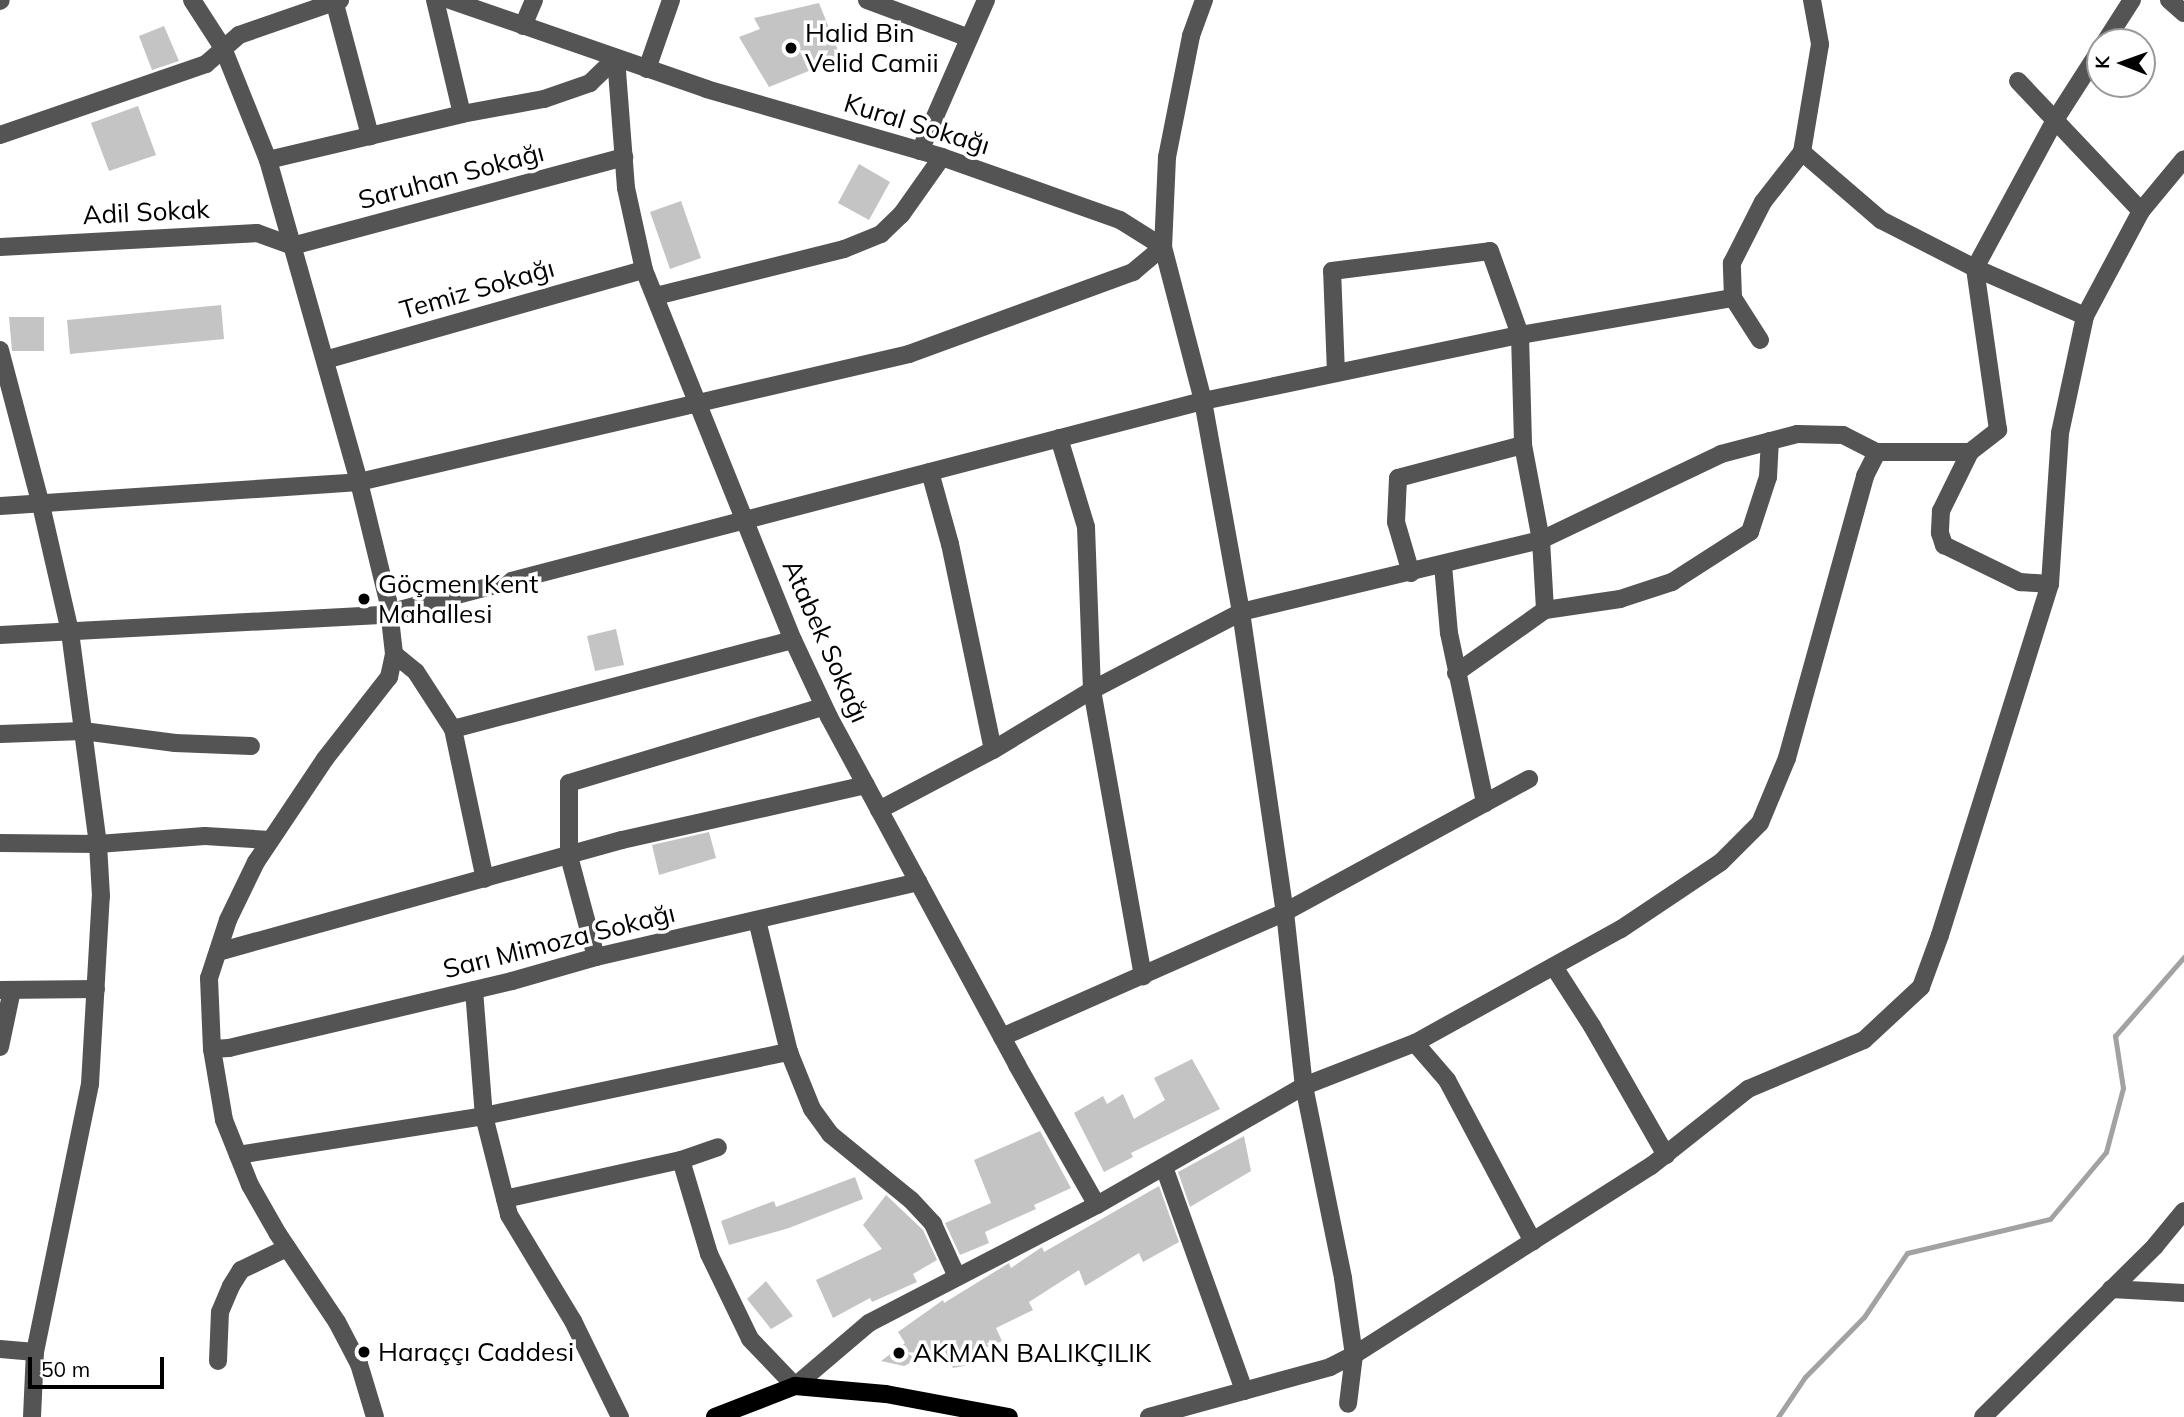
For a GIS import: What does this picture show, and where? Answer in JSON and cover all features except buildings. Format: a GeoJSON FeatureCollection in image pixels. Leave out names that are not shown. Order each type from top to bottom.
{"type":"FeatureCollection","features":[{"type":"Feature","properties":{"kind":"main road"},"geometry":{"type":"LineString","coordinates":[[715,1417],[795,1386],[886,1394],[1009,1417]]}},
{"type":"Feature","properties":{"kind":"street"},"geometry":{"type":"LineString","coordinates":[[192,0],[223,48],[268,160],[359,482],[389,613],[394,654],[389,677],[325,759],[270,840],[228,920],[209,978],[212,1049],[224,1120],[250,1185],[287,1248],[337,1322],[359,1364],[376,1417]]}},
{"type":"Feature","properties":{"kind":"street"},"geometry":{"type":"LineString","coordinates":[[435,0],[461,114]]}},
{"type":"Feature","properties":{"kind":"street","name":"Kural Sokağı"},"geometry":{"type":"LineString","coordinates":[[450,0],[771,109],[942,157],[1120,220],[1163,247]]}},
{"type":"Feature","properties":{"kind":"street"},"geometry":{"type":"LineString","coordinates":[[523,26],[534,0]]}},
{"type":"Feature","properties":{"kind":"street"},"geometry":{"type":"LineString","coordinates":[[647,69],[671,0]]}},
{"type":"Feature","properties":{"kind":"street"},"geometry":{"type":"LineString","coordinates":[[867,0],[970,38]]}},
{"type":"Feature","properties":{"kind":"street"},"geometry":{"type":"LineString","coordinates":[[920,151],[986,0]]}},
{"type":"Feature","properties":{"kind":"street"},"geometry":{"type":"LineString","coordinates":[[1204,0],[1191,36],[1167,157],[1163,247],[1203,401],[1241,612],[1285,912],[1304,1086],[1343,1278],[1354,1355],[1346,1413]]}},
{"type":"Feature","properties":{"kind":"street"},"geometry":{"type":"LineString","coordinates":[[1760,340],[1733,298],[1732,263],[1763,202],[1802,152],[1820,44],[1812,0]]}},
{"type":"Feature","properties":{"kind":"street"},"geometry":{"type":"LineString","coordinates":[[2114,28],[2132,0]]}},
{"type":"Feature","properties":{"kind":"street"},"geometry":{"type":"LineString","coordinates":[[2169,0],[2184,13]]}},
{"type":"Feature","properties":{"kind":"street"},"geometry":{"type":"LineString","coordinates":[[0,135],[206,64],[239,35],[337,2],[370,136]]}},
{"type":"Feature","properties":{"kind":"street"},"geometry":{"type":"LineString","coordinates":[[268,160],[461,114],[544,99],[590,83],[615,58]]}},
{"type":"Feature","properties":{"kind":"street","name":"Atabek Sokağı"},"geometry":{"type":"LineString","coordinates":[[615,58],[626,188],[644,270],[793,640],[823,707],[1002,1037],[1097,1205]]}},
{"type":"Feature","properties":{"kind":"street"},"geometry":{"type":"LineString","coordinates":[[2050,584],[2020,582],[1944,545],[1940,533],[1941,511],[1970,452],[1998,430],[1975,268],[2055,120],[2086,72]]}},
{"type":"Feature","properties":{"kind":"street"},"geometry":{"type":"LineString","coordinates":[[2018,81],[2141,211]]}},
{"type":"Feature","properties":{"kind":"street"},"geometry":{"type":"LineString","coordinates":[[1802,152],[1881,220],[1975,268],[2085,316]]}},
{"type":"Feature","properties":{"kind":"street"},"geometry":{"type":"LineString","coordinates":[[656,296],[844,249],[881,234],[901,215],[942,157]]}},
{"type":"Feature","properties":{"kind":"street","name":"Saruhan Sokağı"},"geometry":{"type":"LineString","coordinates":[[292,246],[624,158]]}},
{"type":"Feature","properties":{"kind":"street"},"geometry":{"type":"LineString","coordinates":[[1149,1417],[1329,1367],[1354,1355],[1666,1154],[1748,1089],[1864,1040],[1921,987],[1940,935],[2050,584],[2060,433],[2085,316],[2141,211],[2184,159]]}},
{"type":"Feature","properties":{"kind":"street","name":"Adil Sokak"},"geometry":{"type":"LineString","coordinates":[[0,247],[257,233],[292,246]]}},
{"type":"Feature","properties":{"kind":"street"},"geometry":{"type":"LineString","coordinates":[[0,506],[359,482],[909,354],[1133,272],[1163,247]]}},
{"type":"Feature","properties":{"kind":"street"},"geometry":{"type":"LineString","coordinates":[[1336,373],[1332,271],[1490,251],[1520,335],[1523,445],[1541,540],[1545,610]]}},
{"type":"Feature","properties":{"kind":"street","name":"Temiz Sokağı"},"geometry":{"type":"LineString","coordinates":[[325,360],[644,270]]}},
{"type":"Feature","properties":{"kind":"street"},"geometry":{"type":"LineString","coordinates":[[0,635],[389,613],[745,518],[1203,401],[1520,335],[1733,298]]}},
{"type":"Feature","properties":{"kind":"street"},"geometry":{"type":"LineString","coordinates":[[0,350],[2,369],[41,505],[70,632],[98,844],[101,895],[90,1084],[36,1353],[32,1417]]}},
{"type":"Feature","properties":{"kind":"street"},"geometry":{"type":"LineString","coordinates":[[879,810],[993,750],[1092,690],[1241,612],[1541,540],[1721,454],[1797,434],[1843,435],[1877,452],[1970,452]]}},
{"type":"Feature","properties":{"kind":"street"},"geometry":{"type":"LineString","coordinates":[[1059,438],[1086,527],[1092,690],[1143,976]]}},
{"type":"Feature","properties":{"kind":"street"},"geometry":{"type":"LineString","coordinates":[[1457,673],[1545,610],[1620,599],[1672,582],[1750,531],[1768,477],[1770,441]]}},
{"type":"Feature","properties":{"kind":"street"},"geometry":{"type":"LineString","coordinates":[[1411,573],[1396,522],[1398,478],[1523,445]]}},
{"type":"Feature","properties":{"kind":"street"},"geometry":{"type":"LineString","coordinates":[[681,1160],[709,1254],[750,1339],[795,1386],[869,1323],[1097,1205],[1304,1086],[1415,1043],[1621,929],[1721,862],[1760,823],[1787,758],[1865,476],[1877,452]]}},
{"type":"Feature","properties":{"kind":"street"},"geometry":{"type":"LineString","coordinates":[[930,472],[950,544],[993,750]]}},
{"type":"Feature","properties":{"kind":"street"},"geometry":{"type":"LineString","coordinates":[[1443,565],[1449,633],[1485,803]]}},
{"type":"Feature","properties":{"kind":"street"},"geometry":{"type":"LineString","coordinates":[[453,729],[793,640]]}},
{"type":"Feature","properties":{"kind":"street"},"geometry":{"type":"LineString","coordinates":[[394,654],[416,672],[453,729],[485,879]]}},
{"type":"Feature","properties":{"kind":"street"},"geometry":{"type":"LineString","coordinates":[[596,957],[569,856],[569,783],[823,707]]}},
{"type":"Feature","properties":{"kind":"street"},"geometry":{"type":"LineString","coordinates":[[0,734],[83,731],[174,743],[251,746]]}},
{"type":"Feature","properties":{"kind":"street"},"geometry":{"type":"LineString","coordinates":[[1002,1037],[1285,912],[1529,779]]}},
{"type":"Feature","properties":{"kind":"street"},"geometry":{"type":"LineString","coordinates":[[218,952],[622,840],[866,785]]}},
{"type":"Feature","properties":{"kind":"street"},"geometry":{"type":"LineString","coordinates":[[0,843],[98,844],[205,836],[270,840]]}},
{"type":"Feature","properties":{"kind":"street","name":"Sarı Mimoza Sokağı"},"geometry":{"type":"LineString","coordinates":[[212,1049],[229,1048],[474,990],[596,957],[918,882]]}},
{"type":"Feature","properties":{"kind":"street"},"geometry":{"type":"LineString","coordinates":[[757,920],[789,1052],[812,1109],[830,1133],[911,1199],[933,1224],[957,1277]]}},
{"type":"Feature","properties":{"kind":"street"},"geometry":{"type":"LineString","coordinates":[[1554,967],[1592,1026],[1666,1154]]}},
{"type":"Feature","properties":{"kind":"street"},"geometry":{"type":"LineString","coordinates":[[0,1047],[6,990],[96,989]]}},
{"type":"Feature","properties":{"kind":"street"},"geometry":{"type":"LineString","coordinates":[[474,990],[484,1116],[509,1215],[573,1321],[620,1417]]}},
{"type":"Feature","properties":{"kind":"street"},"geometry":{"type":"LineString","coordinates":[[1415,1043],[1447,1080],[1533,1242]]}},
{"type":"Feature","properties":{"kind":"street"},"geometry":{"type":"LineString","coordinates":[[238,1155],[484,1116],[789,1052]]}},
{"type":"Feature","properties":{"kind":"street"},"geometry":{"type":"LineString","coordinates":[[505,1199],[681,1160],[718,1147]]}},
{"type":"Feature","properties":{"kind":"street"},"geometry":{"type":"LineString","coordinates":[[1164,1167],[1244,1391]]}},
{"type":"Feature","properties":{"kind":"street"},"geometry":{"type":"LineString","coordinates":[[1983,1417],[2111,1289],[2184,1211]]}},
{"type":"Feature","properties":{"kind":"street"},"geometry":{"type":"LineString","coordinates":[[218,1361],[220,1311],[231,1286],[241,1270],[287,1248]]}},
{"type":"Feature","properties":{"kind":"street"},"geometry":{"type":"LineString","coordinates":[[2111,1289],[2184,1293]]}},
{"type":"Feature","properties":{"kind":"street"},"geometry":{"type":"LineString","coordinates":[[0,1349],[36,1353]]}},
{"type":"Feature","properties":{"kind":"waterway"},"geometry":{"type":"LineString","coordinates":[[1778,1417],[1805,1377],[1864,1317],[1907,1253],[2050,1219],[2106,1152],[2123,1088],[2115,1036],[2184,957]]}},
{"type":"Feature","properties":{"kind":"place","name":"Halid Bin Velid Camii"},"geometry":{"type":"Point","coordinates":[791,48]}},
{"type":"Feature","properties":{"kind":"place","name":"Göçmen Kent Mahallesi"},"geometry":{"type":"Point","coordinates":[364,599]}},
{"type":"Feature","properties":{"kind":"place","name":"Haraççı Caddesi"},"geometry":{"type":"Point","coordinates":[364,1352]}},
{"type":"Feature","properties":{"kind":"place","name":"AKMAN BALIKÇILIK"},"geometry":{"type":"Point","coordinates":[899,1353]}}]}
